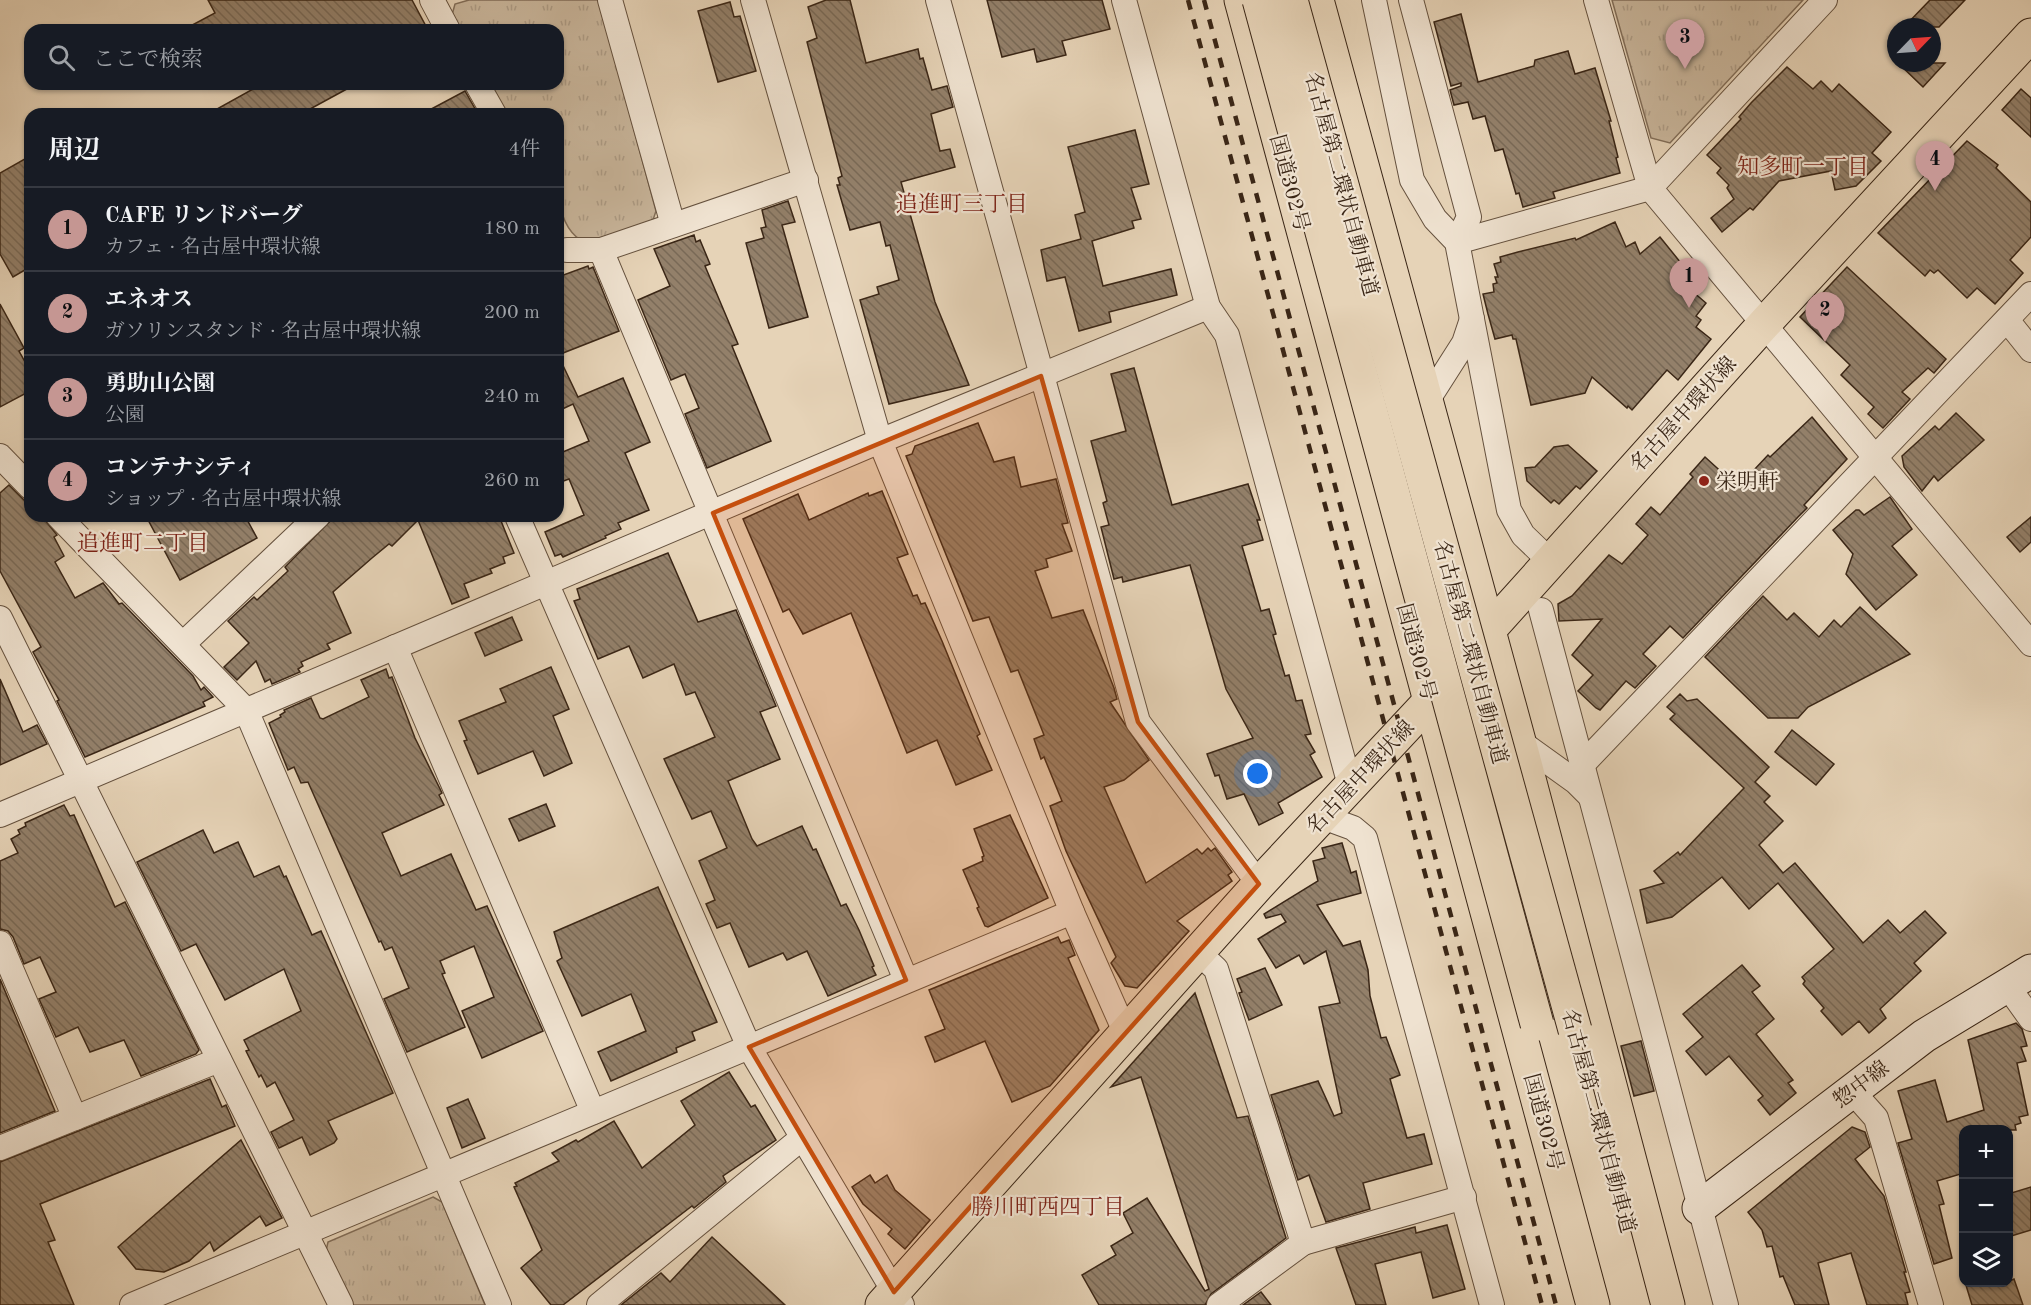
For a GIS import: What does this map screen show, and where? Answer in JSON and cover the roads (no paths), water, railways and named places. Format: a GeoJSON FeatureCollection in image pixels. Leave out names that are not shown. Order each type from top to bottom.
{"type":"FeatureCollection","features":[{"type":"Feature","properties":{"kind":"main road"},"geometry":{"type":"LineString","coordinates":[[1224,0],[1315,326],[1360,436]]}},
{"type":"Feature","properties":{"kind":"main road","name":"国道302号"},"geometry":{"type":"LineString","coordinates":[[1241,0],[1593,1305]]}},
{"type":"Feature","properties":{"kind":"main road","name":"名古屋第二環状自動車道"},"geometry":{"type":"LineString","coordinates":[[1259,0],[1611,1305]]}},
{"type":"Feature","properties":{"kind":"main road","name":"名古屋第二環状自動車道"},"geometry":{"type":"LineString","coordinates":[[1292,0],[1648,1305]]}},
{"type":"Feature","properties":{"kind":"main road"},"geometry":{"type":"LineString","coordinates":[[1320,8],[1519,741],[1668,1305]]}},
{"type":"Feature","properties":{"kind":"main road","name":"名古屋中環状線"},"geometry":{"type":"LineString","coordinates":[[893,1301],[1259,884],[1351,789],[1430,701],[1489,630],[1764,324],[2031,35]]}},
{"type":"Feature","properties":{"kind":"street"},"geometry":{"type":"LineString","coordinates":[[432,0],[445,24]]}},
{"type":"Feature","properties":{"kind":"street"},"geometry":{"type":"LineString","coordinates":[[610,0],[673,225]]}},
{"type":"Feature","properties":{"kind":"street"},"geometry":{"type":"LineString","coordinates":[[753,0],[880,441],[1072,912],[1126,1034]]}},
{"type":"Feature","properties":{"kind":"street"},"geometry":{"type":"LineString","coordinates":[[938,0],[1138,722],[1259,884]]}},
{"type":"Feature","properties":{"kind":"street"},"geometry":{"type":"LineString","coordinates":[[1124,0],[1208,308],[1227,334],[1351,789]]}},
{"type":"Feature","properties":{"kind":"street"},"geometry":{"type":"LineString","coordinates":[[1374,0],[1412,180],[1425,205],[1457,242],[1509,510],[1522,535],[1551,562]]}},
{"type":"Feature","properties":{"kind":"street"},"geometry":{"type":"LineString","coordinates":[[1411,0],[1468,217],[1457,242]]}},
{"type":"Feature","properties":{"kind":"street"},"geometry":{"type":"LineString","coordinates":[[1596,0],[1650,188],[2031,644]]}},
{"type":"Feature","properties":{"kind":"street"},"geometry":{"type":"LineString","coordinates":[[1457,242],[1650,188],[1825,0]]}},
{"type":"Feature","properties":{"kind":"street"},"geometry":{"type":"LineString","coordinates":[[480,90],[491,108]]}},
{"type":"Feature","properties":{"kind":"street"},"geometry":{"type":"LineString","coordinates":[[564,247],[601,250],[806,180]]}},
{"type":"Feature","properties":{"kind":"street"},"geometry":{"type":"LineString","coordinates":[[601,250],[713,513],[906,980]]}},
{"type":"Feature","properties":{"kind":"street"},"geometry":{"type":"LineString","coordinates":[[1581,766],[2031,294]]}},
{"type":"Feature","properties":{"kind":"street"},"geometry":{"type":"LineString","coordinates":[[0,815],[80,783],[246,710],[880,441],[1208,308]]}},
{"type":"Feature","properties":{"kind":"street"},"geometry":{"type":"LineString","coordinates":[[1427,400],[1464,343],[1472,319]]}},
{"type":"Feature","properties":{"kind":"street"},"geometry":{"type":"LineString","coordinates":[[2007,320],[2031,350]]}},
{"type":"Feature","properties":{"kind":"street"},"geometry":{"type":"LineString","coordinates":[[0,456],[24,481]]}},
{"type":"Feature","properties":{"kind":"street"},"geometry":{"type":"LineString","coordinates":[[64,522],[246,710],[499,1305]]}},
{"type":"Feature","properties":{"kind":"street"},"geometry":{"type":"LineString","coordinates":[[183,644],[312,522]]}},
{"type":"Feature","properties":{"kind":"street"},"geometry":{"type":"LineString","coordinates":[[520,522],[749,1047],[893,1301]]}},
{"type":"Feature","properties":{"kind":"street"},"geometry":{"type":"LineString","coordinates":[[1541,610],[1726,1305]]}},
{"type":"Feature","properties":{"kind":"street"},"geometry":{"type":"LineString","coordinates":[[0,618],[340,1305]]}},
{"type":"Feature","properties":{"kind":"street"},"geometry":{"type":"LineString","coordinates":[[395,647],[593,1112]]}},
{"type":"Feature","properties":{"kind":"street"},"geometry":{"type":"LineString","coordinates":[[1519,741],[1576,782],[1589,795]]}},
{"type":"Feature","properties":{"kind":"street"},"geometry":{"type":"LineString","coordinates":[[1323,817],[1353,828],[1365,838],[1492,1305]]}},
{"type":"Feature","properties":{"kind":"street"},"geometry":{"type":"LineString","coordinates":[[132,1305],[1072,912]]}},
{"type":"Feature","properties":{"kind":"street"},"geometry":{"type":"LineString","coordinates":[[0,943],[75,1118]]}},
{"type":"Feature","properties":{"kind":"street"},"geometry":{"type":"LineString","coordinates":[[1199,952],[1216,969],[1303,1244]]}},
{"type":"Feature","properties":{"kind":"street"},"geometry":{"type":"LineString","coordinates":[[2019,977],[2031,1019]]}},
{"type":"Feature","properties":{"kind":"street","name":"惣中線"},"geometry":{"type":"LineString","coordinates":[[1699,1208],[1924,1036],[2019,977]]}},
{"type":"Feature","properties":{"kind":"street"},"geometry":{"type":"LineString","coordinates":[[0,1148],[219,1060]]}},
{"type":"Feature","properties":{"kind":"street"},"geometry":{"type":"LineString","coordinates":[[1852,1091],[1876,1118],[1931,1305]]}},
{"type":"Feature","properties":{"kind":"street"},"geometry":{"type":"LineString","coordinates":[[599,1305],[801,1138]]}},
{"type":"Feature","properties":{"kind":"street"},"geometry":{"type":"LineString","coordinates":[[1219,1305],[1303,1244],[1464,1197]]}},
{"type":"Feature","properties":{"kind":"railway"},"geometry":{"type":"LineString","coordinates":[[1188,0],[1542,1305]]}},
{"type":"Feature","properties":{"kind":"railway"},"geometry":{"type":"LineString","coordinates":[[1204,0],[1556,1305]]}},
{"type":"Feature","properties":{"kind":"place","name":"勇助山公園"},"geometry":{"type":"Point","coordinates":[1685,69]}},
{"type":"Feature","properties":{"kind":"place","name":"コンテナシティ"},"geometry":{"type":"Point","coordinates":[1935,191]}},
{"type":"Feature","properties":{"kind":"place","name":"CAFE リンドバーグ"},"geometry":{"type":"Point","coordinates":[1689,308]}},
{"type":"Feature","properties":{"kind":"place","name":"エネオス"},"geometry":{"type":"Point","coordinates":[1825,342]}},
{"type":"Feature","properties":{"kind":"place","name":"栄明軒"},"geometry":{"type":"Point","coordinates":[1704,481]}},
{"type":"Feature","properties":{"kind":"district","name":"知多町一丁目"},"geometry":{"type":"Point","coordinates":[1803,166]}},
{"type":"Feature","properties":{"kind":"district","name":"追進町三丁目"},"geometry":{"type":"Point","coordinates":[962,203]}},
{"type":"Feature","properties":{"kind":"district","name":"追進町二丁目"},"geometry":{"type":"Point","coordinates":[143,542]}},
{"type":"Feature","properties":{"kind":"district","name":"勝川町西四丁目"},"geometry":{"type":"Point","coordinates":[1048,1206]}}]}
